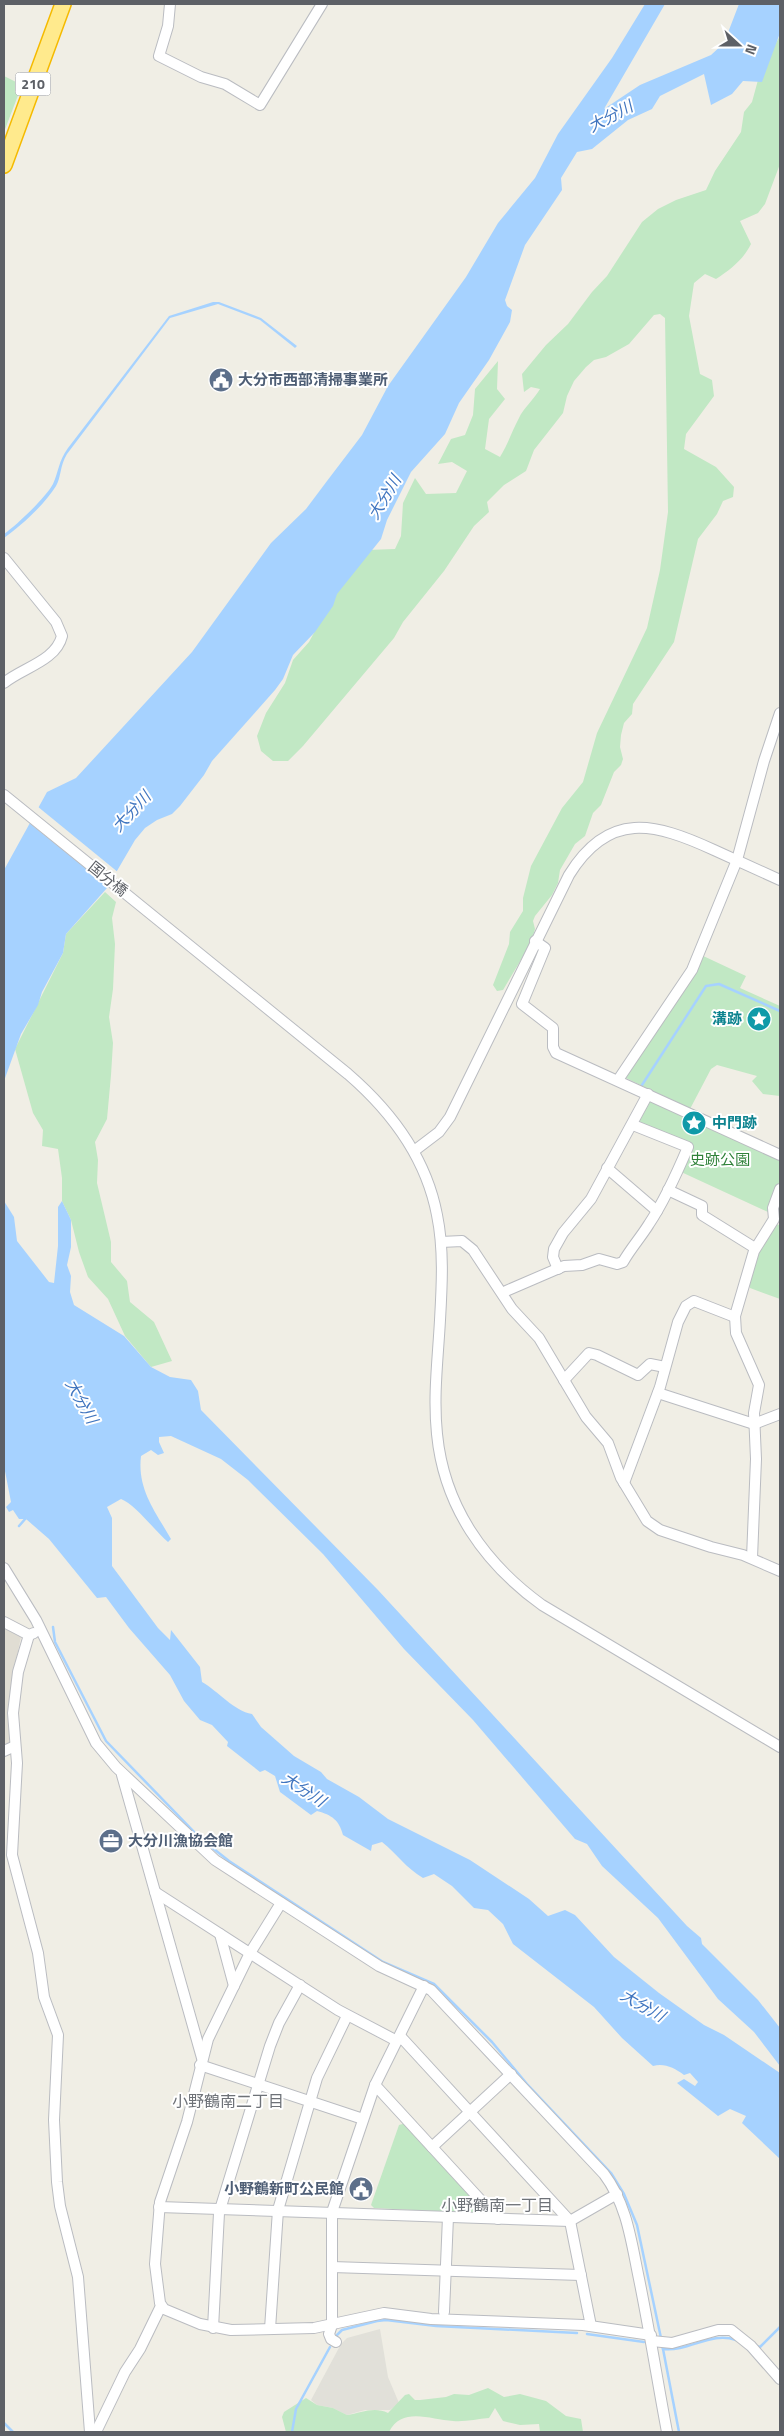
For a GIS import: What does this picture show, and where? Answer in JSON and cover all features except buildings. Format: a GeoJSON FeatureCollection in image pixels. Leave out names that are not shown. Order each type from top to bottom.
{"type":"FeatureCollection","features":[{"type":"Feature","properties":{"kind":"highway","name":"210"},"geometry":{"type":"LineString","coordinates":[[4,164],[63,4]]}},
{"type":"Feature","properties":{"kind":"street"},"geometry":{"type":"LineString","coordinates":[[170,4],[168,26],[159,56],[202,77],[226,84],[260,106],[322,4]]}},
{"type":"Feature","properties":{"kind":"street"},"geometry":{"type":"LineString","coordinates":[[4,558],[56,622],[62,636],[58,647],[51,654],[4,683]]}},
{"type":"Feature","properties":{"kind":"street"},"geometry":{"type":"LineString","coordinates":[[618,1080],[690,976],[737,860],[764,761],[780,713]]}},
{"type":"Feature","properties":{"kind":"street"},"geometry":{"type":"LineString","coordinates":[[4,791],[22,808]]}},
{"type":"Feature","properties":{"kind":"street"},"geometry":{"type":"LineString","coordinates":[[4,795],[22,808]]}},
{"type":"Feature","properties":{"kind":"street","name":"国分橋"},"geometry":{"type":"LineString","coordinates":[[22,808],[360,1084],[389,1114],[414,1151],[434,1200],[441,1242],[436,1432],[443,1468],[451,1495],[461,1518],[476,1542],[510,1580],[542,1605],[780,1747]]}},
{"type":"Feature","properties":{"kind":"street"},"geometry":{"type":"LineString","coordinates":[[414,1151],[439,1132],[450,1117],[569,875],[581,857],[599,840],[619,831],[641,827],[669,831],[780,880]]}},
{"type":"Feature","properties":{"kind":"street"},"geometry":{"type":"LineString","coordinates":[[535,941],[545,948],[522,1001],[523,1006],[554,1028],[553,1047],[556,1053],[780,1156]]}},
{"type":"Feature","properties":{"kind":"street"},"geometry":{"type":"LineString","coordinates":[[558,1269],[553,1257],[554,1249],[563,1233],[588,1204],[648,1094]]}},
{"type":"Feature","properties":{"kind":"street"},"geometry":{"type":"LineString","coordinates":[[506,1291],[558,1269],[599,1259],[622,1263],[657,1211],[688,1147],[633,1124]]}},
{"type":"Feature","properties":{"kind":"street"},"geometry":{"type":"LineString","coordinates":[[607,1168],[657,1211]]}},
{"type":"Feature","properties":{"kind":"street"},"geometry":{"type":"LineString","coordinates":[[752,1558],[756,1458],[754,1424],[759,1385],[738,1338],[735,1318],[756,1248],[777,1220],[773,1208],[780,1189]]}},
{"type":"Feature","properties":{"kind":"street"},"geometry":{"type":"LineString","coordinates":[[668,1190],[702,1206],[702,1215],[756,1248]]}},
{"type":"Feature","properties":{"kind":"street"},"geometry":{"type":"LineString","coordinates":[[441,1242],[462,1241],[473,1250],[512,1310],[539,1338],[586,1418],[608,1443],[624,1483],[644,1518],[654,1527],[703,1545],[752,1558],[780,1571]]}},
{"type":"Feature","properties":{"kind":"street"},"geometry":{"type":"LineString","coordinates":[[624,1483],[658,1393],[678,1322],[690,1302],[694,1301],[735,1318]]}},
{"type":"Feature","properties":{"kind":"street"},"geometry":{"type":"LineString","coordinates":[[564,1380],[589,1353],[638,1375],[650,1364],[665,1367]]}},
{"type":"Feature","properties":{"kind":"street"},"geometry":{"type":"LineString","coordinates":[[658,1393],[754,1424],[780,1414]]}},
{"type":"Feature","properties":{"kind":"street"},"geometry":{"type":"LineString","coordinates":[[4,1568],[40,1630],[104,1756],[206,1853],[378,1966],[424,1986],[436,1994],[604,2174],[617,2194],[626,2217],[651,2338],[667,2432]]}},
{"type":"Feature","properties":{"kind":"street"},"geometry":{"type":"LineString","coordinates":[[4,1622],[29,1635]]}},
{"type":"Feature","properties":{"kind":"street"},"geometry":{"type":"LineString","coordinates":[[40,1630],[29,1635],[17,1678],[13,1721],[17,1763],[12,1855],[38,1953],[44,1997],[58,2035],[54,2120],[57,2182],[60,2206],[78,2277],[90,2432]]}},
{"type":"Feature","properties":{"kind":"street"},"geometry":{"type":"LineString","coordinates":[[4,1751],[15,1746]]}},
{"type":"Feature","properties":{"kind":"street"},"geometry":{"type":"LineString","coordinates":[[122,1774],[201,2062]]}},
{"type":"Feature","properties":{"kind":"street"},"geometry":{"type":"LineString","coordinates":[[155,1892],[347,2016],[399,2038],[470,2111],[570,2221],[591,2326]]}},
{"type":"Feature","properties":{"kind":"street"},"geometry":{"type":"LineString","coordinates":[[96,2432],[125,2372],[140,2349],[161,2306],[155,2264],[159,2207],[187,2122],[208,2039],[250,1953],[281,1903]]}},
{"type":"Feature","properties":{"kind":"street"},"geometry":{"type":"LineString","coordinates":[[220,1934],[234,1986]]}},
{"type":"Feature","properties":{"kind":"street"},"geometry":{"type":"LineString","coordinates":[[213,2328],[220,2209],[279,2023],[300,1985]]}},
{"type":"Feature","properties":{"kind":"street"},"geometry":{"type":"LineString","coordinates":[[336,2342],[331,2339],[329,2334],[332,2325],[332,2212],[375,2085],[424,1986]]}},
{"type":"Feature","properties":{"kind":"street"},"geometry":{"type":"LineString","coordinates":[[270,2329],[278,2210],[324,2060],[347,2016]]}},
{"type":"Feature","properties":{"kind":"street"},"geometry":{"type":"LineString","coordinates":[[201,2062],[258,2085],[363,2119]]}},
{"type":"Feature","properties":{"kind":"street"},"geometry":{"type":"LineString","coordinates":[[432,2147],[511,2074]]}},
{"type":"Feature","properties":{"kind":"street"},"geometry":{"type":"LineString","coordinates":[[375,2085],[498,2219]]}},
{"type":"Feature","properties":{"kind":"street"},"geometry":{"type":"LineString","coordinates":[[159,2207],[570,2221],[617,2194]]}},
{"type":"Feature","properties":{"kind":"street"},"geometry":{"type":"LineString","coordinates":[[444,2312],[448,2217]]}},
{"type":"Feature","properties":{"kind":"street"},"geometry":{"type":"LineString","coordinates":[[332,2266],[581,2275]]}},
{"type":"Feature","properties":{"kind":"street"},"geometry":{"type":"LineString","coordinates":[[161,2306],[167,2312],[213,2328],[308,2328],[332,2325],[384,2313],[423,2318],[591,2326],[672,2343],[718,2330],[731,2330],[751,2346],[780,2379]]}},
{"type":"Feature","properties":{"kind":"shaded area"},"geometry":{"type":"Polygon","coordinates":[[[4,1626],[21,1637],[13,1675],[11,1744],[4,1747],[4,1626]]]}},
{"type":"Feature","properties":{"kind":"shaded area"},"geometry":{"type":"Polygon","coordinates":[[[380,2329],[388,2377],[399,2403],[390,2410],[365,2410],[347,2415],[333,2408],[317,2405],[311,2400],[341,2344],[347,2338],[380,2329]]]}},
{"type":"Feature","properties":{"kind":"green space"},"geometry":{"type":"Polygon","coordinates":[[[780,36],[780,164],[765,204],[758,213],[740,221],[751,244],[748,250],[736,264],[716,279],[705,274],[694,283],[689,316],[700,374],[712,380],[714,396],[686,434],[684,449],[716,467],[734,487],[733,497],[723,501],[717,514],[698,539],[674,642],[633,704],[632,714],[624,723],[620,747],[623,759],[621,765],[614,772],[601,805],[593,813],[585,836],[575,844],[560,870],[558,883],[552,895],[535,916],[533,921],[535,929],[531,943],[503,990],[497,991],[493,985],[509,944],[510,932],[523,911],[523,898],[531,866],[562,808],[583,782],[597,733],[647,628],[660,570],[668,512],[665,318],[660,314],[654,315],[629,344],[606,357],[594,360],[574,381],[567,396],[563,413],[534,450],[526,471],[504,485],[487,502],[489,512],[474,526],[444,571],[403,622],[394,638],[303,746],[288,761],[273,761],[261,751],[257,736],[266,713],[285,683],[293,660],[309,642],[336,592],[367,550],[395,549],[401,536],[403,503],[415,478],[426,494],[456,493],[467,471],[452,462],[438,464],[451,439],[465,435],[473,415],[475,389],[498,361],[497,389],[505,399],[489,419],[485,449],[500,457],[521,415],[540,389],[531,387],[524,392],[522,374],[546,345],[568,324],[592,292],[607,276],[642,222],[658,209],[676,200],[706,190],[715,171],[741,132],[744,112],[752,102],[761,69],[780,36]]]}},
{"type":"Feature","properties":{"kind":"green space"},"geometry":{"type":"Polygon","coordinates":[[[4,76],[22,85],[4,132],[4,76]]]}},
{"type":"Feature","properties":{"kind":"green space"},"geometry":{"type":"Polygon","coordinates":[[[105,892],[116,902],[112,918],[115,944],[113,989],[109,1017],[113,1043],[107,1119],[95,1142],[98,1160],[97,1183],[111,1242],[111,1262],[127,1281],[130,1302],[154,1322],[172,1361],[151,1367],[125,1336],[108,1299],[88,1277],[71,1220],[62,1201],[62,1178],[58,1149],[42,1146],[43,1130],[33,1113],[15,1049],[63,953],[66,934],[105,892]]]}},
{"type":"Feature","properties":{"kind":"green space","name":"史跡公園"},"geometry":{"type":"Polygon","coordinates":[[[699,954],[746,976],[740,988],[780,1006],[780,1096],[763,1094],[752,1081],[757,1076],[717,1065],[711,1069],[690,1109],[626,1078],[624,1074],[699,954]]]}},
{"type":"Feature","properties":{"kind":"green space","name":"史跡公園"},"geometry":{"type":"Polygon","coordinates":[[[649,1098],[780,1159],[780,1180],[768,1212],[679,1171],[690,1146],[635,1124],[649,1098]]]}},
{"type":"Feature","properties":{"kind":"green space"},"geometry":{"type":"Polygon","coordinates":[[[775,1224],[780,1225],[780,1299],[750,1288],[751,1271],[754,1262],[775,1224]]]}},
{"type":"Feature","properties":{"kind":"green space"},"geometry":{"type":"Polygon","coordinates":[[[406,2123],[480,2205],[474,2213],[374,2208],[371,2205],[399,2125],[406,2123]]]}},
{"type":"Feature","properties":{"kind":"green space"},"geometry":{"type":"Polygon","coordinates":[[[488,2388],[504,2397],[520,2394],[546,2401],[566,2416],[581,2419],[583,2432],[540,2432],[539,2424],[520,2425],[503,2421],[495,2408],[489,2418],[466,2421],[418,2416],[409,2417],[401,2419],[389,2432],[286,2432],[282,2417],[284,2412],[306,2398],[317,2405],[333,2408],[347,2415],[373,2410],[388,2413],[405,2395],[409,2394],[415,2400],[420,2400],[446,2397],[454,2394],[469,2395],[488,2388]]]}},
{"type":"Feature","properties":{"kind":"water","name":"大分川"},"geometry":{"type":"Polygon","coordinates":[[[645,4],[665,4],[604,109],[640,85],[711,55],[724,43],[739,4],[780,4],[780,33],[762,82],[743,81],[732,94],[711,105],[704,74],[660,96],[652,109],[628,120],[592,149],[577,152],[561,178],[562,190],[525,245],[505,300],[507,306],[512,310],[510,322],[489,360],[459,403],[445,434],[411,472],[387,520],[381,539],[337,594],[333,606],[315,632],[293,655],[283,679],[275,690],[212,761],[204,775],[180,806],[172,814],[157,820],[145,828],[135,840],[107,888],[66,934],[63,953],[42,992],[38,1005],[21,1034],[4,1081],[4,870],[47,792],[76,778],[192,652],[271,543],[306,509],[362,435],[388,386],[466,277],[498,223],[535,178],[558,134],[612,58],[645,4]]]}},
{"type":"Feature","properties":{"kind":"water"},"geometry":{"type":"Polygon","coordinates":[[[213,302],[219,302],[261,318],[297,346],[295,348],[260,320],[218,304],[170,318],[67,454],[58,483],[46,500],[4,538],[4,534],[31,510],[49,490],[68,448],[169,316],[213,302]]]}},
{"type":"Feature","properties":{"kind":"water","name":"大分川"},"geometry":{"type":"Polygon","coordinates":[[[4,1201],[14,1217],[17,1241],[49,1282],[54,1283],[58,1246],[58,1207],[62,1201],[71,1220],[71,1247],[67,1265],[71,1276],[70,1292],[74,1305],[124,1336],[151,1367],[170,1377],[191,1380],[198,1391],[201,1410],[378,1590],[687,1926],[701,1938],[702,1944],[758,2000],[780,2028],[780,2066],[754,2032],[718,1999],[658,1918],[602,1866],[587,1844],[575,1839],[473,1720],[404,1649],[323,1554],[248,1480],[221,1459],[171,1436],[159,1437],[164,1453],[158,1455],[151,1450],[141,1456],[140,1468],[148,1499],[171,1539],[168,1542],[138,1512],[121,1499],[107,1507],[112,1518],[112,1566],[158,1628],[170,1640],[171,1630],[200,1667],[202,1682],[232,1705],[252,1714],[261,1727],[294,1756],[321,1772],[327,1779],[359,1797],[388,1819],[470,1860],[529,1899],[548,1916],[565,1910],[575,1915],[614,1957],[659,1993],[704,2025],[724,2035],[780,2073],[780,2159],[742,2123],[746,2116],[730,2109],[718,2116],[677,2083],[684,2079],[695,2086],[698,2082],[690,2073],[684,2075],[669,2067],[662,2065],[653,2066],[622,2038],[594,2007],[513,1944],[503,1924],[488,1910],[474,1908],[452,1886],[434,1874],[423,1878],[382,1842],[372,1845],[371,1851],[343,1835],[339,1825],[331,1816],[317,1811],[311,1815],[280,1792],[275,1776],[265,1770],[260,1772],[227,1746],[228,1742],[212,1725],[200,1720],[184,1701],[170,1675],[129,1628],[106,1597],[97,1598],[49,1539],[26,1519],[19,1519],[13,1510],[9,1512],[6,1507],[11,1502],[4,1466],[4,1201]]]}},
{"type":"Feature","properties":{"kind":"pier"},"geometry":{"type":"Polygon","coordinates":[[[37,806],[119,873],[110,888],[28,822],[37,806]]]}},
{"type":"Feature","properties":{"kind":"waterway"},"geometry":{"type":"LineString","coordinates":[[642,1085],[706,986],[719,984],[780,1011]]}},
{"type":"Feature","properties":{"kind":"waterway"},"geometry":{"type":"LineString","coordinates":[[19,1526],[26,1518]]}},
{"type":"Feature","properties":{"kind":"waterway"},"geometry":{"type":"LineString","coordinates":[[53,1627],[55,1642],[106,1741],[200,1838],[229,1861],[383,1962],[434,1984],[492,2042],[527,2084],[611,2173],[624,2194],[637,2225],[661,2338]]}},
{"type":"Feature","properties":{"kind":"waterway"},"geometry":{"type":"LineString","coordinates":[[337,2335],[342,2330],[386,2320],[436,2326],[577,2333]]}},
{"type":"Feature","properties":{"kind":"waterway"},"geometry":{"type":"LineString","coordinates":[[756,2346],[760,2347],[780,2327]]}},
{"type":"Feature","properties":{"kind":"waterway"},"geometry":{"type":"LineString","coordinates":[[587,2334],[644,2342]]}},
{"type":"Feature","properties":{"kind":"waterway"},"geometry":{"type":"LineString","coordinates":[[662,2346],[663,2349],[673,2349],[718,2338],[736,2340]]}},
{"type":"Feature","properties":{"kind":"waterway"},"geometry":{"type":"LineString","coordinates":[[292,2432],[296,2409],[330,2347]]}},
{"type":"Feature","properties":{"kind":"waterway"},"geometry":{"type":"LineString","coordinates":[[663,2349],[679,2432]]}},
{"type":"Feature","properties":{"kind":"waterway"},"geometry":{"type":"LineString","coordinates":[[4,2423],[13,2432]]}},
{"type":"Feature","properties":{"kind":"place","name":"大分市西部清掃事業所"},"geometry":{"type":"Point","coordinates":[221,380]}},
{"type":"Feature","properties":{"kind":"place","name":"溝跡"},"geometry":{"type":"Point","coordinates":[759,1019]}},
{"type":"Feature","properties":{"kind":"place","name":"中門跡"},"geometry":{"type":"Point","coordinates":[694,1123]}},
{"type":"Feature","properties":{"kind":"place","name":"大分川漁協会館"},"geometry":{"type":"Point","coordinates":[111,1841]}},
{"type":"Feature","properties":{"kind":"place","name":"小野鶴新町公民館"},"geometry":{"type":"Point","coordinates":[361,2189]}},
{"type":"Feature","properties":{"kind":"district","name":"小野鶴南二丁目"},"geometry":{"type":"Point","coordinates":[228,2101]}},
{"type":"Feature","properties":{"kind":"district","name":"小野鶴南一丁目"},"geometry":{"type":"Point","coordinates":[497,2205]}}]}
